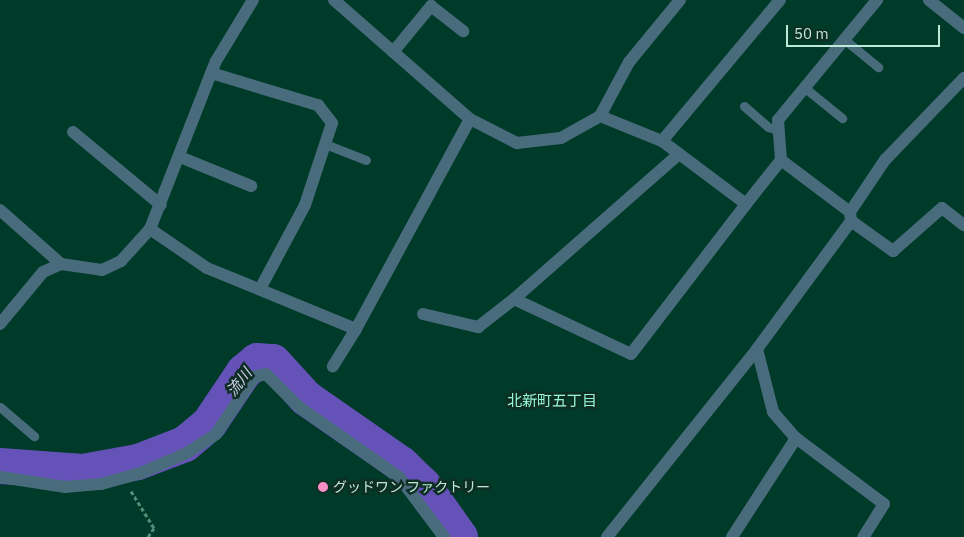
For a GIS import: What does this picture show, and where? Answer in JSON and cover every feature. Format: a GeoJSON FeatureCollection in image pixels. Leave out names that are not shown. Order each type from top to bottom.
{"type":"FeatureCollection","features":[{"type":"Feature","properties":{"kind":"street"},"geometry":{"type":"LineString","coordinates":[[0,210],[60,264],[102,270],[121,261],[150,229],[180,157],[211,74],[238,18],[253,0]]}},
{"type":"Feature","properties":{"kind":"street"},"geometry":{"type":"LineString","coordinates":[[334,0],[470,119],[518,143],[561,138],[600,116],[629,62],[680,0]]}},
{"type":"Feature","properties":{"kind":"street"},"geometry":{"type":"LineString","coordinates":[[662,141],[780,0]]}},
{"type":"Feature","properties":{"kind":"street"},"geometry":{"type":"LineString","coordinates":[[514,299],[631,354],[781,160],[778,120],[877,0]]}},
{"type":"Feature","properties":{"kind":"street"},"geometry":{"type":"LineString","coordinates":[[929,0],[964,28]]}},
{"type":"Feature","properties":{"kind":"street"},"geometry":{"type":"LineString","coordinates":[[392,52],[431,6],[463,31]]}},
{"type":"Feature","properties":{"kind":"street"},"geometry":{"type":"LineString","coordinates":[[211,74],[318,105],[332,123],[305,205],[260,288]]}},
{"type":"Feature","properties":{"kind":"street"},"geometry":{"type":"LineString","coordinates":[[608,537],[757,349],[850,216],[884,160],[964,78]]}},
{"type":"Feature","properties":{"kind":"street"},"geometry":{"type":"LineString","coordinates":[[600,116],[662,141],[746,204]]}},
{"type":"Feature","properties":{"kind":"street"},"geometry":{"type":"LineString","coordinates":[[333,366],[356,328],[470,119]]}},
{"type":"Feature","properties":{"kind":"street"},"geometry":{"type":"LineString","coordinates":[[73,132],[161,205]]}},
{"type":"Feature","properties":{"kind":"street"},"geometry":{"type":"LineString","coordinates":[[423,314],[478,327],[514,299],[679,154]]}},
{"type":"Feature","properties":{"kind":"street"},"geometry":{"type":"LineString","coordinates":[[180,157],[251,186]]}},
{"type":"Feature","properties":{"kind":"street"},"geometry":{"type":"LineString","coordinates":[[781,160],[893,250],[942,208],[964,225]]}},
{"type":"Feature","properties":{"kind":"street"},"geometry":{"type":"LineString","coordinates":[[150,229],[207,268],[356,328]]}},
{"type":"Feature","properties":{"kind":"street"},"geometry":{"type":"LineString","coordinates":[[0,324],[36,279],[60,264]]}},
{"type":"Feature","properties":{"kind":"street"},"geometry":{"type":"LineString","coordinates":[[757,349],[773,412],[796,438],[884,504],[863,537]]}},
{"type":"Feature","properties":{"kind":"street"},"geometry":{"type":"LineString","coordinates":[[0,476],[65,487],[123,478],[187,453],[216,434],[254,377],[266,374],[300,406],[399,477],[444,537]]}},
{"type":"Feature","properties":{"kind":"street"},"geometry":{"type":"LineString","coordinates":[[732,537],[796,438]]}},
{"type":"Feature","properties":{"kind":"lane"},"geometry":{"type":"LineString","coordinates":[[845,40],[878,67]]}},
{"type":"Feature","properties":{"kind":"lane"},"geometry":{"type":"LineString","coordinates":[[805,88],[842,118]]}},
{"type":"Feature","properties":{"kind":"lane"},"geometry":{"type":"LineString","coordinates":[[744,106],[768,127],[778,130]]}},
{"type":"Feature","properties":{"kind":"lane"},"geometry":{"type":"LineString","coordinates":[[325,144],[366,160]]}},
{"type":"Feature","properties":{"kind":"lane"},"geometry":{"type":"LineString","coordinates":[[0,407],[34,436]]}},
{"type":"Feature","properties":{"kind":"path"},"geometry":{"type":"LineString","coordinates":[[123,478],[154,528],[148,537]]}},
{"type":"Feature","properties":{"kind":"waterway","name":"流川"},"geometry":{"type":"LineString","coordinates":[[0,466],[83,472],[138,462],[185,444],[209,424],[244,372],[257,361],[273,362],[306,398],[401,464],[423,485],[460,537]]}},
{"type":"Feature","properties":{"kind":"place","name":"グッドワン ファクトリー"},"geometry":{"type":"Point","coordinates":[323,487]}},
{"type":"Feature","properties":{"kind":"district","name":"北新町五丁目"},"geometry":{"type":"Point","coordinates":[552,401]}}]}
